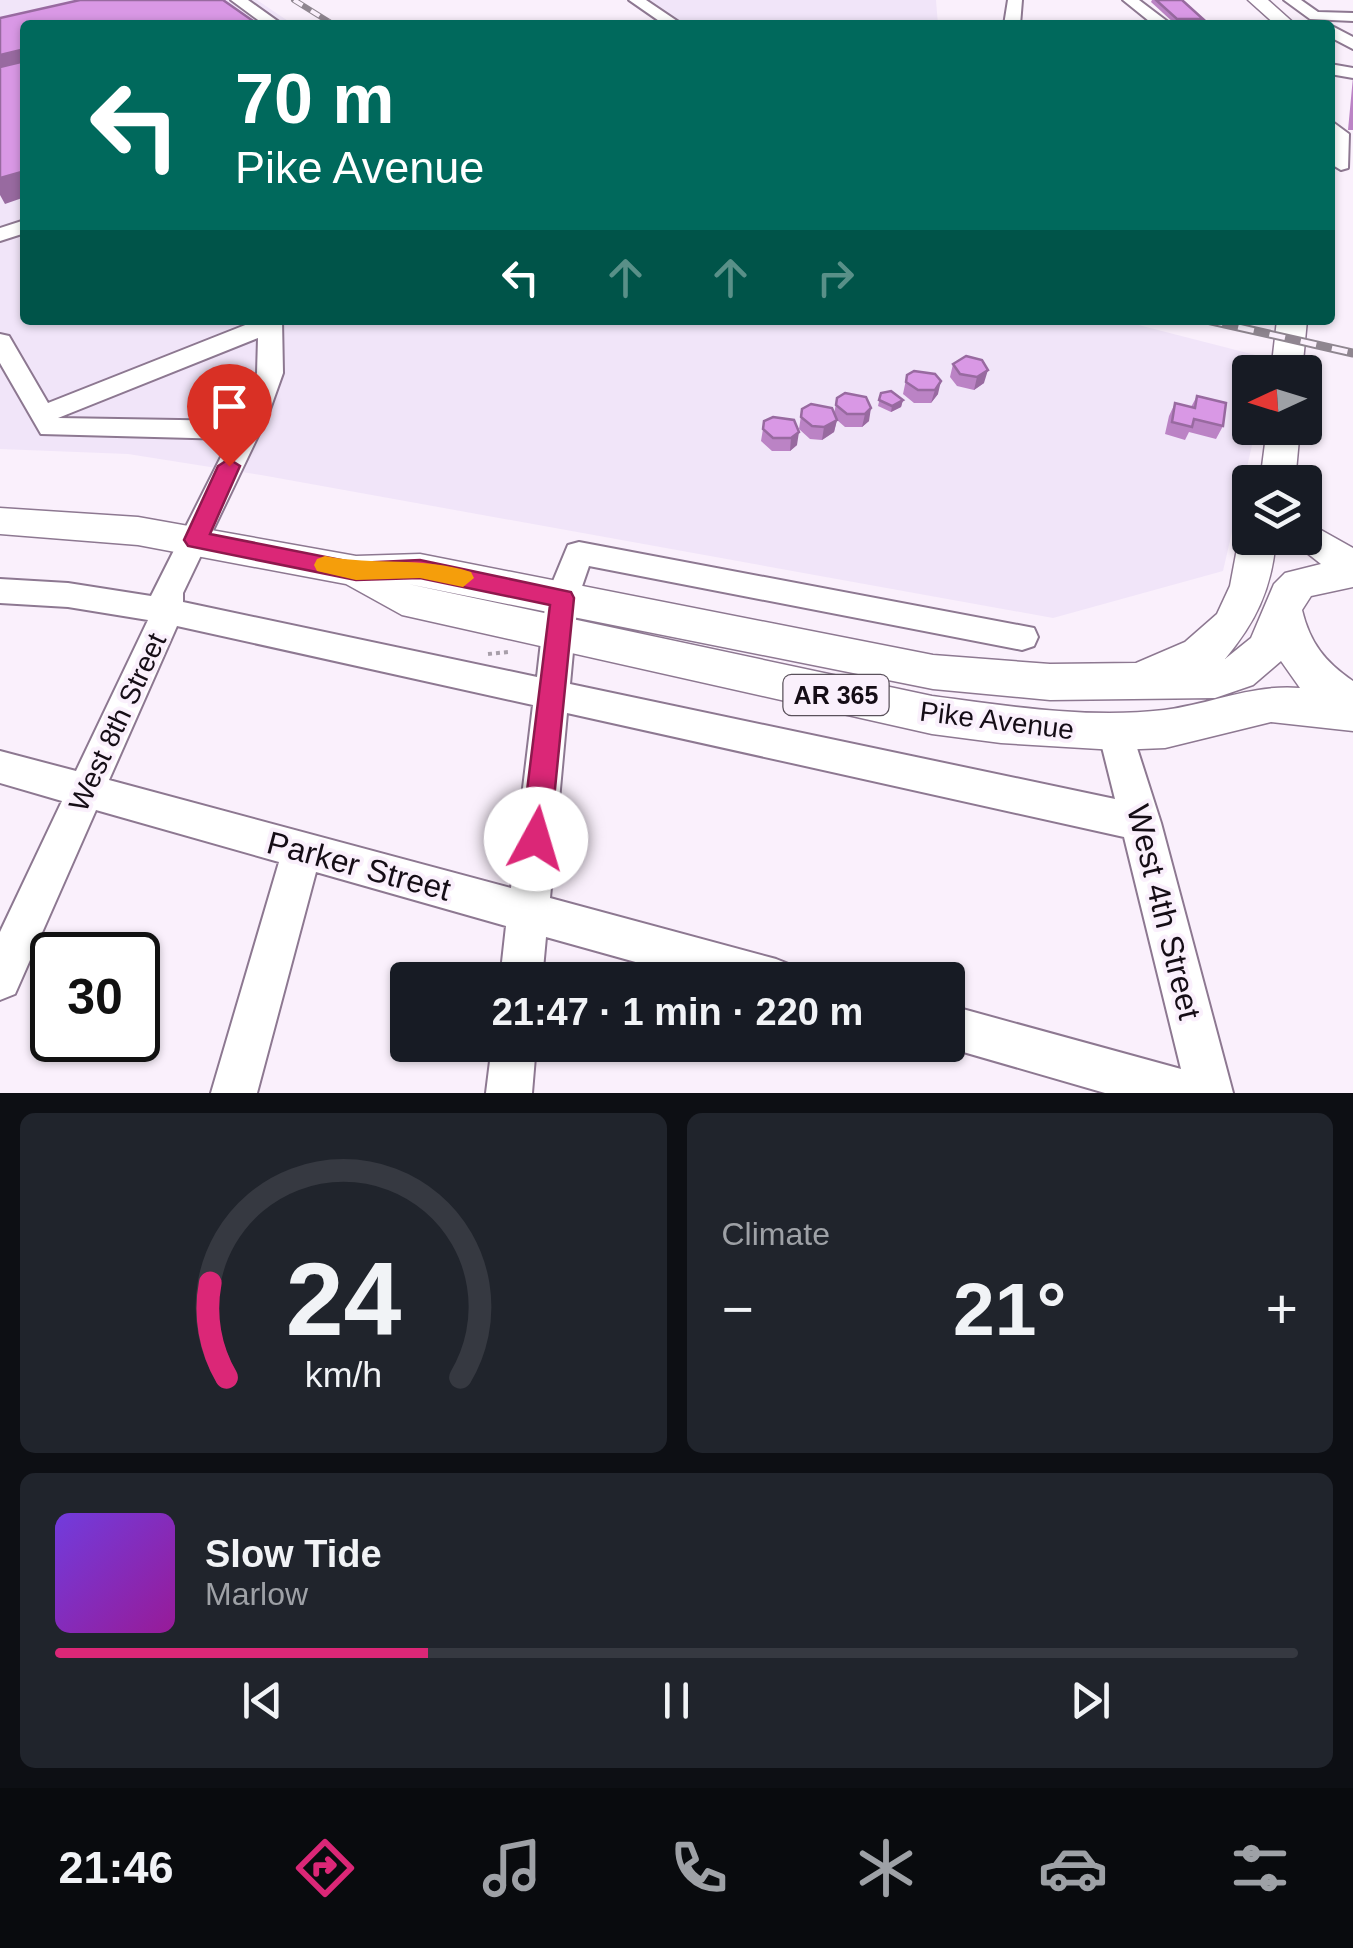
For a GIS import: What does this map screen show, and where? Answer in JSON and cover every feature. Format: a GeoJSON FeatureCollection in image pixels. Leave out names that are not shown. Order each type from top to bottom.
{"type":"FeatureCollection","features":[{"type":"Feature","properties":{"kind":"main road"},"geometry":{"type":"LineString","coordinates":[[1257,0],[1281,20]]}},
{"type":"Feature","properties":{"kind":"main road"},"geometry":{"type":"LineString","coordinates":[[1289,355],[1292,325]]}},
{"type":"Feature","properties":{"kind":"main road","name":"Pike Avenue"},"geometry":{"type":"LineString","coordinates":[[0,521],[138,531],[196,540],[356,572],[402,600],[560,617],[933,672],[1050,682],[1215,680],[1238,673],[1268,648],[1285,603]]}},
{"type":"Feature","properties":{"kind":"main road"},"geometry":{"type":"LineString","coordinates":[[1322,547],[1353,570]]}},
{"type":"Feature","properties":{"kind":"main road","name":"AR 365"},"geometry":{"type":"LineString","coordinates":[[1116,679],[1185,662],[1228,629],[1251,591],[1256,555]]}},
{"type":"Feature","properties":{"kind":"main road"},"geometry":{"type":"LineString","coordinates":[[1278,555],[1285,603],[1284,628],[1292,648],[1327,687],[1353,702]]}},
{"type":"Feature","properties":{"kind":"main road"},"geometry":{"type":"LineString","coordinates":[[1285,603],[1299,584],[1353,570]]}},
{"type":"Feature","properties":{"kind":"main road","name":"Pike Avenue"},"geometry":{"type":"LineString","coordinates":[[560,617],[932,715],[1116,732],[1175,727],[1271,704],[1353,712]]}},
{"type":"Feature","properties":{"kind":"street"},"geometry":{"type":"LineString","coordinates":[[238,0],[268,20]]}},
{"type":"Feature","properties":{"kind":"street"},"geometry":{"type":"LineString","coordinates":[[636,0],[666,20]]}},
{"type":"Feature","properties":{"kind":"street"},"geometry":{"type":"LineString","coordinates":[[1116,0],[1136,20]]}},
{"type":"Feature","properties":{"kind":"street"},"geometry":{"type":"LineString","coordinates":[[1130,0],[1157,20]]}},
{"type":"Feature","properties":{"kind":"street"},"geometry":{"type":"LineString","coordinates":[[1291,0],[1314,16],[1353,17]]}},
{"type":"Feature","properties":{"kind":"street"},"geometry":{"type":"LineString","coordinates":[[1335,130],[1340,134],[1341,164]]}},
{"type":"Feature","properties":{"kind":"street"},"geometry":{"type":"LineString","coordinates":[[42,415],[263,325]]}},
{"type":"Feature","properties":{"kind":"street","name":"West 8th Street"},"geometry":{"type":"LineString","coordinates":[[0,979],[168,611],[167,592],[247,430],[270,373],[270,325]]}},
{"type":"Feature","properties":{"kind":"street"},"geometry":{"type":"LineString","coordinates":[[0,340],[50,428],[247,430]]}},
{"type":"Feature","properties":{"kind":"street"},"geometry":{"type":"LineString","coordinates":[[523,962],[560,617],[579,553],[1022,637]]}},
{"type":"Feature","properties":{"kind":"street"},"geometry":{"type":"LineString","coordinates":[[0,592],[68,595],[168,611],[1142,823]]}},
{"type":"Feature","properties":{"kind":"street","name":"West 4th Street"},"geometry":{"type":"LineString","coordinates":[[1116,732],[1210,1093]]}},
{"type":"Feature","properties":{"kind":"street","name":"Parker Street"},"geometry":{"type":"LineString","coordinates":[[0,767],[710,962]]}},
{"type":"Feature","properties":{"kind":"street"},"geometry":{"type":"LineString","coordinates":[[234,1093],[302,851]]}},
{"type":"Feature","properties":{"kind":"street"},"geometry":{"type":"LineString","coordinates":[[965,1032],[1186,1093]]}},
{"type":"Feature","properties":{"kind":"street"},"geometry":{"type":"LineString","coordinates":[[509,1093],[512,1062]]}},
{"type":"Feature","properties":{"kind":"shaded area"},"geometry":{"type":"Polygon","coordinates":[[[0,0],[257,0],[287,20],[20,20],[20,325],[1138,325],[1255,355],[1232,355],[1232,445],[1252,445],[1247,465],[1232,465],[1232,532],[1223,571],[1053,618],[128,454],[0,449],[0,0]]]}},
{"type":"Feature","properties":{"kind":"shaded area"},"geometry":{"type":"Polygon","coordinates":[[[644,0],[936,0],[938,20],[674,20],[644,0]]]}},
{"type":"Feature","properties":{"kind":"building"},"geometry":{"type":"Polygon","coordinates":[[[80,0],[223,0],[252,20],[20,20],[20,50],[0,55],[0,18],[80,0]]]}},
{"type":"Feature","properties":{"kind":"building"},"geometry":{"type":"Polygon","coordinates":[[[1156,0],[1182,0],[1203,19],[1177,19],[1156,0]]]}},
{"type":"Feature","properties":{"kind":"building"},"geometry":{"type":"Polygon","coordinates":[[[20,62],[20,172],[0,178],[0,67],[20,62]]]}},
{"type":"Feature","properties":{"kind":"building"},"geometry":{"type":"Polygon","coordinates":[[[966,356],[982,360],[988,370],[977,377],[960,374],[953,364],[966,356]]]}},
{"type":"Feature","properties":{"kind":"building"},"geometry":{"type":"Polygon","coordinates":[[[914,371],[935,374],[941,381],[935,390],[918,390],[906,382],[907,375],[914,371]]]}},
{"type":"Feature","properties":{"kind":"building"},"geometry":{"type":"Polygon","coordinates":[[[891,391],[903,400],[892,406],[879,400],[881,393],[891,391]]]}},
{"type":"Feature","properties":{"kind":"building"},"geometry":{"type":"Polygon","coordinates":[[[845,393],[866,397],[871,408],[865,414],[847,414],[836,405],[837,398],[845,393]]]}},
{"type":"Feature","properties":{"kind":"building"},"geometry":{"type":"Polygon","coordinates":[[[1197,396],[1226,403],[1223,426],[1194,419],[1192,427],[1172,422],[1175,403],[1195,408],[1197,396]]]}},
{"type":"Feature","properties":{"kind":"building"},"geometry":{"type":"Polygon","coordinates":[[[811,404],[832,408],[837,420],[824,427],[812,426],[801,417],[802,409],[811,404]]]}},
{"type":"Feature","properties":{"kind":"building"},"geometry":{"type":"Polygon","coordinates":[[[773,417],[794,420],[799,432],[791,438],[773,438],[763,429],[764,421],[773,417]]]}},
{"type":"Feature","properties":{"kind":"railway"},"geometry":{"type":"LineString","coordinates":[[294,0],[326,20]]}},
{"type":"Feature","properties":{"kind":"railway"},"geometry":{"type":"LineString","coordinates":[[1229,325],[1353,353]]}},
{"type":"Feature","properties":{"kind":"slow traffic"},"geometry":{"type":"LineString","coordinates":[[325,565],[356,572],[420,569],[463,578]]}},
{"type":"Feature","properties":{"kind":"route"},"geometry":{"type":"LineString","coordinates":[[229,466],[196,540],[356,572],[420,569],[562,598],[536,839]]}}]}
